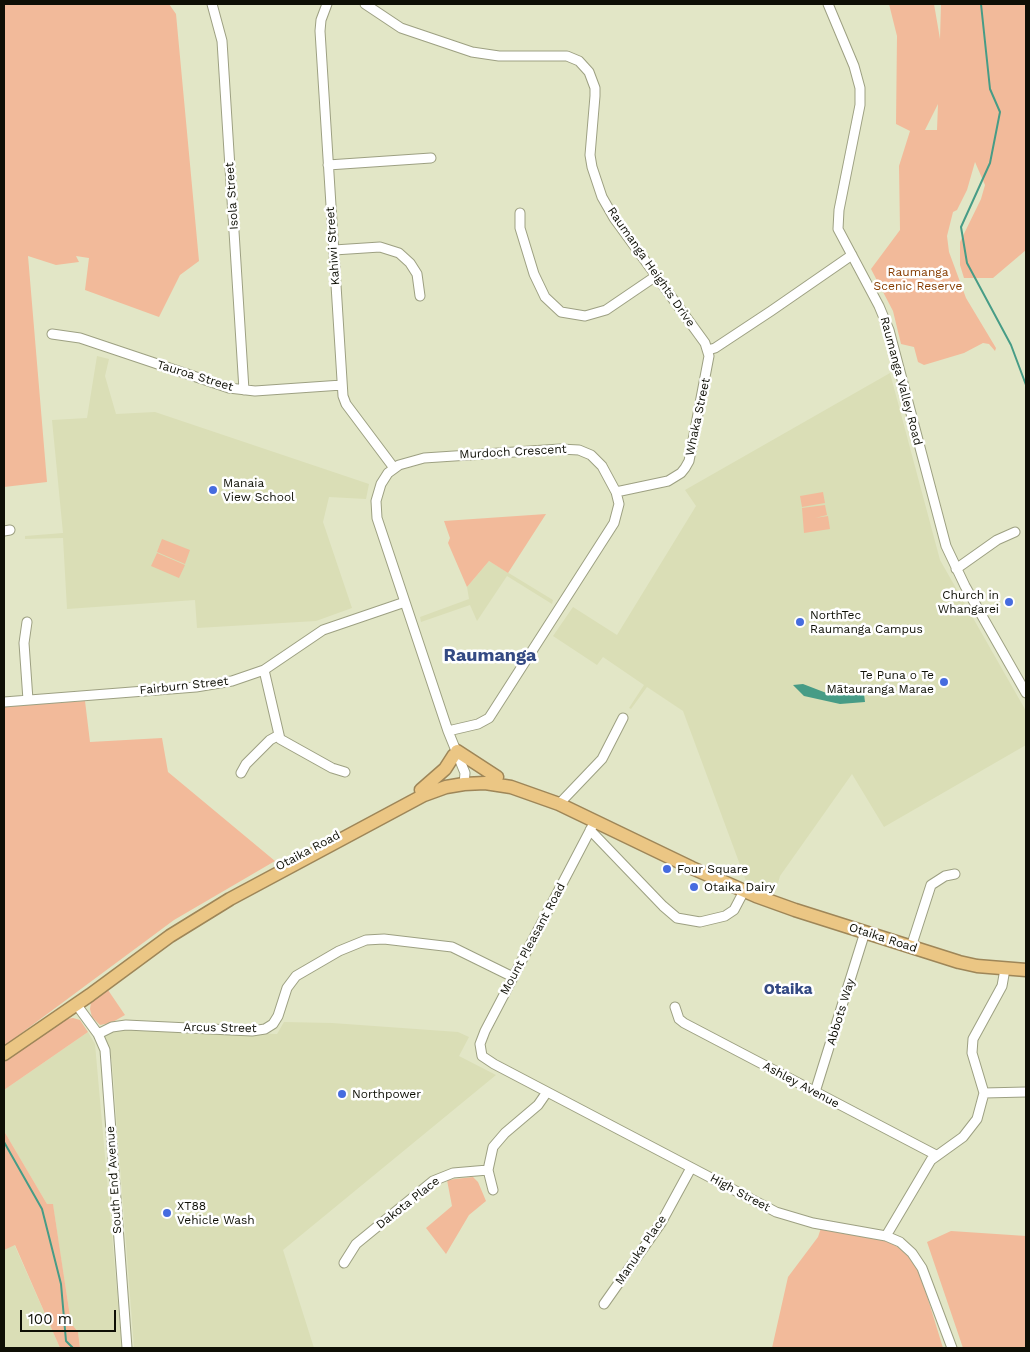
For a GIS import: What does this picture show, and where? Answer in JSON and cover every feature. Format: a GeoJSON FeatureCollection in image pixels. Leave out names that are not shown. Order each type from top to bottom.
{"type":"FeatureCollection","features":[{"type":"Feature","properties":{"kind":"highway"},"geometry":{"type":"LineString","coordinates":[[421,790],[445,769],[455,749],[497,777]]}},
{"type":"Feature","properties":{"kind":"highway","name":"Otaika Road"},"geometry":{"type":"LineString","coordinates":[[78,1002],[85,992],[176,926],[276,868],[421,790],[463,779],[497,777],[527,785],[593,826],[744,891],[959,962],[1026,970]]}},
{"type":"Feature","properties":{"kind":"highway","name":"Otaika Road"},"geometry":{"type":"LineString","coordinates":[[4,1054],[170,936],[230,899],[424,795],[463,779],[511,787],[559,804]]}},
{"type":"Feature","properties":{"kind":"street","name":"Isola Street"},"geometry":{"type":"LineString","coordinates":[[212,4],[222,41],[244,390]]}},
{"type":"Feature","properties":{"kind":"street","name":"Raumanga Heights Drive"},"geometry":{"type":"LineString","coordinates":[[365,4],[402,28],[472,52],[499,56],[559,55],[579,61],[589,72],[595,88],[590,146],[596,180],[614,218],[708,350]]}},
{"type":"Feature","properties":{"kind":"street","name":"Raumanga Valley Road"},"geometry":{"type":"LineString","coordinates":[[828,4],[854,66],[860,88],[860,105],[838,226],[840,235],[879,306],[889,330],[942,533],[956,569],[1026,693]]}},
{"type":"Feature","properties":{"kind":"street","name":"Kahiwi Street"},"geometry":{"type":"LineString","coordinates":[[329,5],[321,20],[320,31],[342,385],[346,404],[394,468]]}},
{"type":"Feature","properties":{"kind":"street"},"geometry":{"type":"LineString","coordinates":[[328,165],[431,158]]}},
{"type":"Feature","properties":{"kind":"street"},"geometry":{"type":"LineString","coordinates":[[520,213],[520,228],[534,274],[545,296],[561,312],[585,316],[606,310],[656,276]]}},
{"type":"Feature","properties":{"kind":"street"},"geometry":{"type":"LineString","coordinates":[[334,250],[380,247],[399,253],[410,262],[417,274],[420,296]]}},
{"type":"Feature","properties":{"kind":"street"},"geometry":{"type":"LineString","coordinates":[[708,350],[715,348],[852,255]]}},
{"type":"Feature","properties":{"kind":"street","name":"Tauroa Street"},"geometry":{"type":"LineString","coordinates":[[52,334],[80,338],[229,388],[244,390],[342,385]]}},
{"type":"Feature","properties":{"kind":"street","name":"Whaka Street"},"geometry":{"type":"LineString","coordinates":[[616,492],[668,481],[685,468],[689,461],[707,369],[708,350]]}},
{"type":"Feature","properties":{"kind":"street","name":"Murdoch Crescent"},"geometry":{"type":"LineString","coordinates":[[394,468],[406,462],[424,458],[572,449],[585,452],[597,459],[616,492]]}},
{"type":"Feature","properties":{"kind":"street"},"geometry":{"type":"LineString","coordinates":[[394,468],[381,484],[376,501],[376,513],[455,749],[463,779]]}},
{"type":"Feature","properties":{"kind":"street"},"geometry":{"type":"LineString","coordinates":[[448,730],[478,724],[489,718],[614,523],[619,504],[616,492]]}},
{"type":"Feature","properties":{"kind":"street"},"geometry":{"type":"LineString","coordinates":[[956,569],[997,540],[1015,532]]}},
{"type":"Feature","properties":{"kind":"street","name":"Fairburn Street"},"geometry":{"type":"LineString","coordinates":[[4,702],[215,685],[264,670],[323,630],[405,602]]}},
{"type":"Feature","properties":{"kind":"street"},"geometry":{"type":"LineString","coordinates":[[27,622],[24,643],[28,700]]}},
{"type":"Feature","properties":{"kind":"street"},"geometry":{"type":"LineString","coordinates":[[264,670],[279,735],[284,742],[332,768],[345,772]]}},
{"type":"Feature","properties":{"kind":"street"},"geometry":{"type":"LineString","coordinates":[[559,804],[602,759],[623,718]]}},
{"type":"Feature","properties":{"kind":"street"},"geometry":{"type":"LineString","coordinates":[[241,772],[246,764],[270,740],[279,735]]}},
{"type":"Feature","properties":{"kind":"street","name":"Otaika Road"},"geometry":{"type":"LineString","coordinates":[[593,826],[663,906],[677,918],[700,922],[725,916],[734,910],[744,891]]}},
{"type":"Feature","properties":{"kind":"street","name":"Mount Pleasant Road"},"geometry":{"type":"LineString","coordinates":[[485,1059],[480,1048],[481,1039],[593,826]]}},
{"type":"Feature","properties":{"kind":"street"},"geometry":{"type":"LineString","coordinates":[[911,947],[932,885],[944,876],[955,874]]}},
{"type":"Feature","properties":{"kind":"street","name":"Abbots Way"},"geometry":{"type":"LineString","coordinates":[[815,1092],[865,932]]}},
{"type":"Feature","properties":{"kind":"street","name":"Arcus Street"},"geometry":{"type":"LineString","coordinates":[[98,1034],[112,1027],[126,1025],[252,1031],[265,1029],[273,1024],[278,1016],[287,988],[296,976],[339,951],[366,940],[384,940],[452,948],[513,977]]}},
{"type":"Feature","properties":{"kind":"street"},"geometry":{"type":"LineString","coordinates":[[886,1236],[924,1170],[936,1155],[963,1137],[980,1114],[984,1093],[972,1053],[973,1039],[1002,986],[1005,969]]}},
{"type":"Feature","properties":{"kind":"street"},"geometry":{"type":"LineString","coordinates":[[78,1002],[98,1034]]}},
{"type":"Feature","properties":{"kind":"street","name":"Ashley Avenue"},"geometry":{"type":"LineString","coordinates":[[674,1007],[679,1019],[684,1023],[936,1155]]}},
{"type":"Feature","properties":{"kind":"street","name":"South End Avenue"},"geometry":{"type":"LineString","coordinates":[[98,1034],[105,1050],[129,1326],[127,1348]]}},
{"type":"Feature","properties":{"kind":"street","name":"High Street"},"geometry":{"type":"LineString","coordinates":[[485,1059],[690,1168],[785,1216],[813,1224],[886,1236],[900,1242],[918,1260],[932,1289],[952,1348]]}},
{"type":"Feature","properties":{"kind":"street"},"geometry":{"type":"LineString","coordinates":[[493,1190],[488,1170],[490,1158],[497,1142],[535,1109],[547,1092]]}},
{"type":"Feature","properties":{"kind":"street"},"geometry":{"type":"LineString","coordinates":[[984,1093],[1026,1092]]}},
{"type":"Feature","properties":{"kind":"street","name":"Manuka Place"},"geometry":{"type":"LineString","coordinates":[[604,1304],[661,1224],[690,1168]]}},
{"type":"Feature","properties":{"kind":"street","name":"Dakota Place"},"geometry":{"type":"LineString","coordinates":[[344,1264],[356,1244],[433,1181],[453,1173],[488,1170]]}},
{"type":"Feature","properties":{"kind":"shaded area","name":"Manaia View School"},"geometry":{"type":"Polygon","coordinates":[[[97,356],[109,359],[105,376],[116,414],[155,412],[369,484],[366,499],[329,497],[323,522],[352,608],[316,621],[197,628],[195,600],[67,609],[63,538],[25,539],[25,536],[63,533],[52,420],[87,418],[97,356]]]}},
{"type":"Feature","properties":{"kind":"shaded area","name":"NorthTec Raumanga Campus"},"geometry":{"type":"Polygon","coordinates":[[[890,373],[940,560],[1026,711],[1026,745],[884,827],[852,774],[780,876],[775,893],[746,881],[683,711],[647,687],[631,709],[629,708],[644,685],[603,657],[597,665],[553,636],[573,607],[617,635],[696,506],[685,490],[890,373]]]}},
{"type":"Feature","properties":{"kind":"shaded area"},"geometry":{"type":"Polygon","coordinates":[[[489,561],[553,600],[552,604],[507,576],[477,621],[470,605],[421,622],[420,617],[469,599],[467,587],[489,561]]]}},
{"type":"Feature","properties":{"kind":"shaded area"},"geometry":{"type":"Polygon","coordinates":[[[284,1022],[332,1023],[458,1032],[469,1037],[459,1056],[496,1075],[283,1250],[314,1348],[134,1348],[112,1061],[105,1037],[108,1033],[121,1029],[277,1034],[284,1022]]]}},
{"type":"Feature","properties":{"kind":"shaded area"},"geometry":{"type":"Polygon","coordinates":[[[88,1032],[95,1044],[122,1348],[80,1348],[78,1332],[71,1323],[53,1205],[47,1204],[4,1131],[4,1090],[88,1032]]]}},
{"type":"Feature","properties":{"kind":"shaded area"},"geometry":{"type":"Polygon","coordinates":[[[14,1244],[60,1348],[4,1348],[4,1250],[14,1244]]]}},
{"type":"Feature","properties":{"kind":"green space"},"geometry":{"type":"Polygon","coordinates":[[[4,4],[169,4],[176,14],[199,261],[180,275],[159,317],[85,290],[89,258],[76,256],[79,262],[56,265],[28,256],[47,482],[4,487],[4,4]]]}},
{"type":"Feature","properties":{"kind":"green space","name":"Raumanga Scenic Reserve"},"geometry":{"type":"Polygon","coordinates":[[[889,4],[934,4],[940,39],[941,4],[1026,4],[1026,250],[993,278],[964,278],[960,265],[960,242],[981,199],[985,185],[975,162],[967,190],[957,210],[953,212],[947,236],[949,252],[966,298],[996,348],[995,351],[989,344],[983,343],[964,353],[924,365],[918,362],[914,347],[901,344],[893,311],[871,269],[900,230],[899,166],[910,131],[896,124],[897,36],[889,4]],[[938,104],[925,130],[937,130],[938,104]]]}},
{"type":"Feature","properties":{"kind":"green space"},"geometry":{"type":"Polygon","coordinates":[[[823,492],[825,503],[802,507],[800,496],[823,492]]]}},
{"type":"Feature","properties":{"kind":"green space"},"geometry":{"type":"Polygon","coordinates":[[[825,505],[827,515],[815,518],[828,516],[830,529],[804,533],[802,508],[825,505]]]}},
{"type":"Feature","properties":{"kind":"green space"},"geometry":{"type":"Polygon","coordinates":[[[546,514],[508,573],[489,561],[467,587],[448,543],[450,538],[444,521],[546,514]]]}},
{"type":"Feature","properties":{"kind":"green space"},"geometry":{"type":"Polygon","coordinates":[[[162,539],[190,550],[185,564],[157,552],[162,539]]]}},
{"type":"Feature","properties":{"kind":"green space"},"geometry":{"type":"Polygon","coordinates":[[[157,553],[185,565],[179,578],[151,566],[157,553]]]}},
{"type":"Feature","properties":{"kind":"green space"},"geometry":{"type":"Polygon","coordinates":[[[85,701],[90,742],[162,738],[168,772],[275,861],[174,920],[4,1046],[4,706],[85,701]]]}},
{"type":"Feature","properties":{"kind":"green space"},"geometry":{"type":"Polygon","coordinates":[[[108,990],[125,1015],[111,1023],[100,1025],[92,1017],[91,1002],[108,990]]]}},
{"type":"Feature","properties":{"kind":"green space"},"geometry":{"type":"Polygon","coordinates":[[[66,1019],[80,1020],[88,1032],[4,1090],[4,1061],[66,1019]]]}},
{"type":"Feature","properties":{"kind":"green space"},"geometry":{"type":"Polygon","coordinates":[[[4,1131],[47,1204],[53,1204],[71,1323],[78,1332],[80,1348],[60,1348],[15,1245],[4,1250],[4,1131]]]}},
{"type":"Feature","properties":{"kind":"green space"},"geometry":{"type":"Polygon","coordinates":[[[473,1177],[478,1182],[486,1201],[469,1215],[446,1254],[426,1228],[452,1206],[447,1180],[473,1177]]]}},
{"type":"Feature","properties":{"kind":"green space"},"geometry":{"type":"Polygon","coordinates":[[[821,1228],[888,1241],[910,1255],[920,1273],[943,1348],[772,1348],[788,1277],[818,1237],[821,1228]]]}},
{"type":"Feature","properties":{"kind":"green space"},"geometry":{"type":"Polygon","coordinates":[[[951,1231],[1026,1236],[1026,1348],[963,1348],[927,1242],[951,1231]]]}},
{"type":"Feature","properties":{"kind":"water"},"geometry":{"type":"Polygon","coordinates":[[[803,684],[829,694],[838,694],[863,686],[865,702],[840,704],[804,696],[793,685],[803,684]]]}},
{"type":"Feature","properties":{"kind":"waterway"},"geometry":{"type":"LineString","coordinates":[[981,4],[990,89],[1000,112],[990,163],[961,227],[967,263],[1011,345],[1026,385]]}},
{"type":"Feature","properties":{"kind":"waterway"},"geometry":{"type":"LineString","coordinates":[[4,1142],[42,1209],[61,1284],[66,1341],[73,1348]]}},
{"type":"Feature","properties":{"kind":"place","name":"Manaia View School"},"geometry":{"type":"Point","coordinates":[213,490]}},
{"type":"Feature","properties":{"kind":"place","name":"Church in Whangarei"},"geometry":{"type":"Point","coordinates":[1009,602]}},
{"type":"Feature","properties":{"kind":"place","name":"NorthTec Raumanga Campus"},"geometry":{"type":"Point","coordinates":[800,622]}},
{"type":"Feature","properties":{"kind":"place","name":"Te Puna o Te Mātauranga Marae"},"geometry":{"type":"Point","coordinates":[944,682]}},
{"type":"Feature","properties":{"kind":"place","name":"Four Square"},"geometry":{"type":"Point","coordinates":[667,869]}},
{"type":"Feature","properties":{"kind":"place","name":"Otaika Dairy"},"geometry":{"type":"Point","coordinates":[694,887]}},
{"type":"Feature","properties":{"kind":"place","name":"Northpower"},"geometry":{"type":"Point","coordinates":[342,1094]}},
{"type":"Feature","properties":{"kind":"place","name":"XT88 Vehicle Wash"},"geometry":{"type":"Point","coordinates":[167,1213]}},
{"type":"Feature","properties":{"kind":"district","name":"Raumanga"},"geometry":{"type":"Point","coordinates":[490,656]}},
{"type":"Feature","properties":{"kind":"district","name":"Otaika"},"geometry":{"type":"Point","coordinates":[788,990]}}]}
